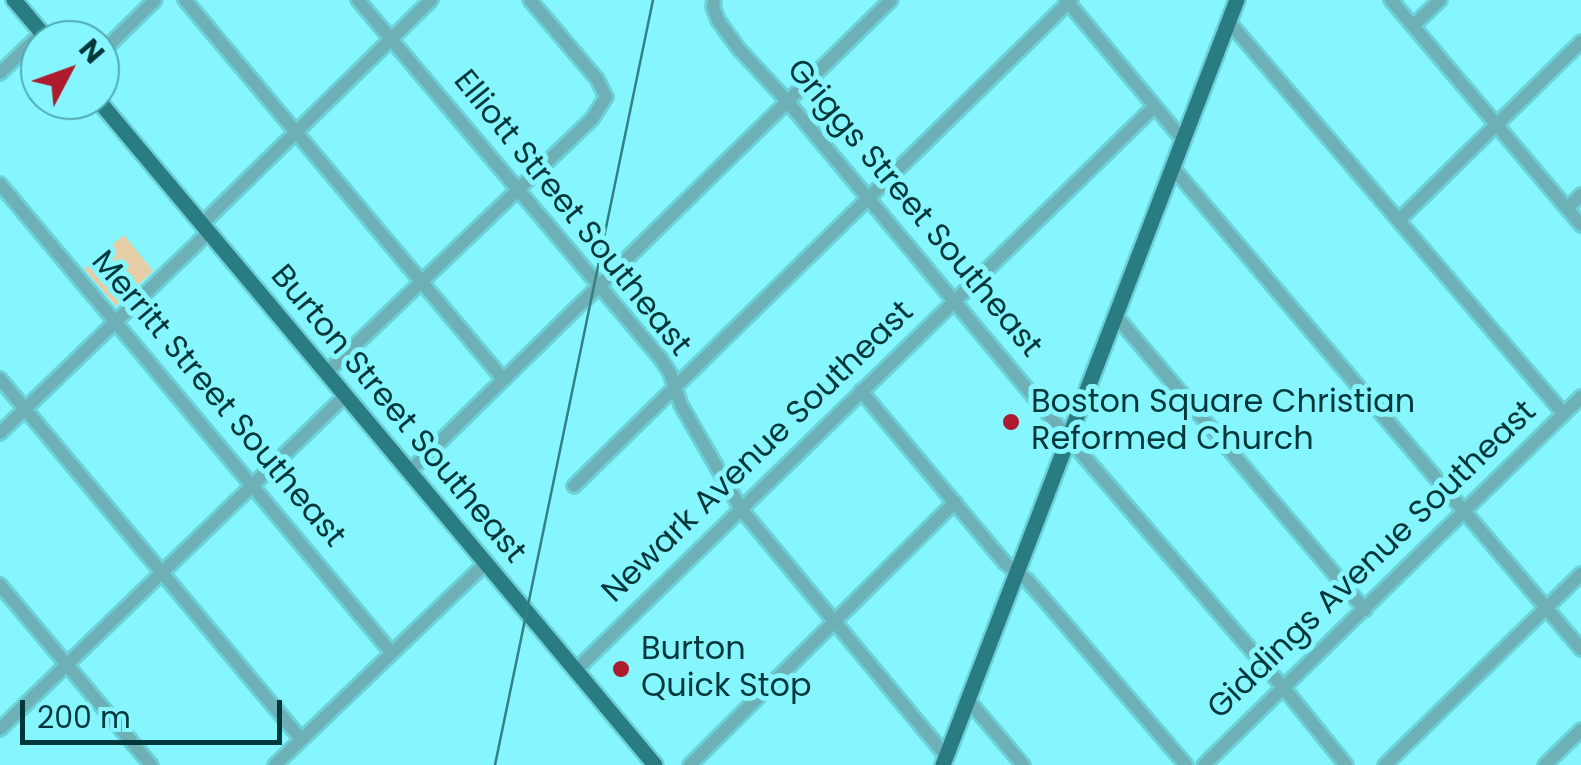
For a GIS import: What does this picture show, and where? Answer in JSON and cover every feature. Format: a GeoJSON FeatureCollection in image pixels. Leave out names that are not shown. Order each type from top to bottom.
{"type":"FeatureCollection","features":[{"type":"Feature","properties":{"kind":"main road"},"geometry":{"type":"LineString","coordinates":[[14,0],[31,20]]}},
{"type":"Feature","properties":{"kind":"main road"},"geometry":{"type":"LineString","coordinates":[[945,760],[1237,0]]}},
{"type":"Feature","properties":{"kind":"main road","name":"Burton Street Southeast"},"geometry":{"type":"LineString","coordinates":[[115,120],[654,765]]}},
{"type":"Feature","properties":{"kind":"street"},"geometry":{"type":"LineString","coordinates":[[120,34],[155,0]]}},
{"type":"Feature","properties":{"kind":"street"},"geometry":{"type":"LineString","coordinates":[[185,0],[503,379]]}},
{"type":"Feature","properties":{"kind":"street","name":"Elliott Street Southeast"},"geometry":{"type":"LineString","coordinates":[[358,0],[661,359],[670,372],[681,405],[741,509],[945,760]]}},
{"type":"Feature","properties":{"kind":"street"},"geometry":{"type":"LineString","coordinates":[[0,433],[115,322],[295,133],[431,0]]}},
{"type":"Feature","properties":{"kind":"street"},"geometry":{"type":"LineString","coordinates":[[326,373],[592,119],[606,97],[598,79],[530,0]]}},
{"type":"Feature","properties":{"kind":"street"},"geometry":{"type":"LineString","coordinates":[[409,472],[890,0]]}},
{"type":"Feature","properties":{"kind":"street"},"geometry":{"type":"LineString","coordinates":[[1391,0],[1581,224]]}},
{"type":"Feature","properties":{"kind":"street"},"geometry":{"type":"LineString","coordinates":[[1414,25],[1440,0]]}},
{"type":"Feature","properties":{"kind":"street"},"geometry":{"type":"LineString","coordinates":[[574,486],[1069,1],[1183,140]]}},
{"type":"Feature","properties":{"kind":"street","name":"Griggs Street Southeast"},"geometry":{"type":"LineString","coordinates":[[714,4],[718,20],[738,48],[787,100],[1346,765]]}},
{"type":"Feature","properties":{"kind":"street"},"geometry":{"type":"LineString","coordinates":[[1229,22],[1564,414]]}},
{"type":"Feature","properties":{"kind":"street"},"geometry":{"type":"LineString","coordinates":[[1399,220],[1581,42]]}},
{"type":"Feature","properties":{"kind":"street"},"geometry":{"type":"LineString","coordinates":[[0,74],[20,58]]}},
{"type":"Feature","properties":{"kind":"street","name":"Newark Avenue Southeast"},"geometry":{"type":"LineString","coordinates":[[575,671],[1154,107]]}},
{"type":"Feature","properties":{"kind":"street"},"geometry":{"type":"LineString","coordinates":[[1173,168],[1302,310],[1464,512],[1581,649]]}},
{"type":"Feature","properties":{"kind":"street","name":"Merritt Street Southeast"},"geometry":{"type":"LineString","coordinates":[[0,184],[391,652]]}},
{"type":"Feature","properties":{"kind":"street"},"geometry":{"type":"LineString","coordinates":[[1567,208],[1581,195]]}},
{"type":"Feature","properties":{"kind":"street"},"geometry":{"type":"LineString","coordinates":[[1116,316],[1365,610]]}},
{"type":"Feature","properties":{"kind":"street"},"geometry":{"type":"LineString","coordinates":[[0,379],[301,739]]}},
{"type":"Feature","properties":{"kind":"street"},"geometry":{"type":"LineString","coordinates":[[861,391],[1005,563],[1048,604],[1186,765]]}},
{"type":"Feature","properties":{"kind":"street"},"geometry":{"type":"LineString","coordinates":[[0,728],[345,396]]}},
{"type":"Feature","properties":{"kind":"street","name":"Giddings Avenue Southeast"},"geometry":{"type":"LineString","coordinates":[[1204,765],[1581,398]]}},
{"type":"Feature","properties":{"kind":"street"},"geometry":{"type":"LineString","coordinates":[[690,765],[955,502]]}},
{"type":"Feature","properties":{"kind":"street"},"geometry":{"type":"LineString","coordinates":[[274,765],[485,564]]}},
{"type":"Feature","properties":{"kind":"street"},"geometry":{"type":"LineString","coordinates":[[1385,765],[1581,574]]}},
{"type":"Feature","properties":{"kind":"street"},"geometry":{"type":"LineString","coordinates":[[0,586],[151,765]]}},
{"type":"Feature","properties":{"kind":"street"},"geometry":{"type":"LineString","coordinates":[[968,700],[1023,765]]}},
{"type":"Feature","properties":{"kind":"street"},"geometry":{"type":"LineString","coordinates":[[1545,765],[1581,730]]}},
{"type":"Feature","properties":{"kind":"shaded area"},"geometry":{"type":"Polygon","coordinates":[[[124,235],[153,271],[116,306],[84,269],[124,235]]]}},
{"type":"Feature","properties":{"kind":"railway"},"geometry":{"type":"LineString","coordinates":[[495,765],[653,0]]}},
{"type":"Feature","properties":{"kind":"place","name":"Boston Square Christian Reformed Church"},"geometry":{"type":"Point","coordinates":[1011,422]}},
{"type":"Feature","properties":{"kind":"place","name":"Burton Quick Stop"},"geometry":{"type":"Point","coordinates":[621,669]}}]}
